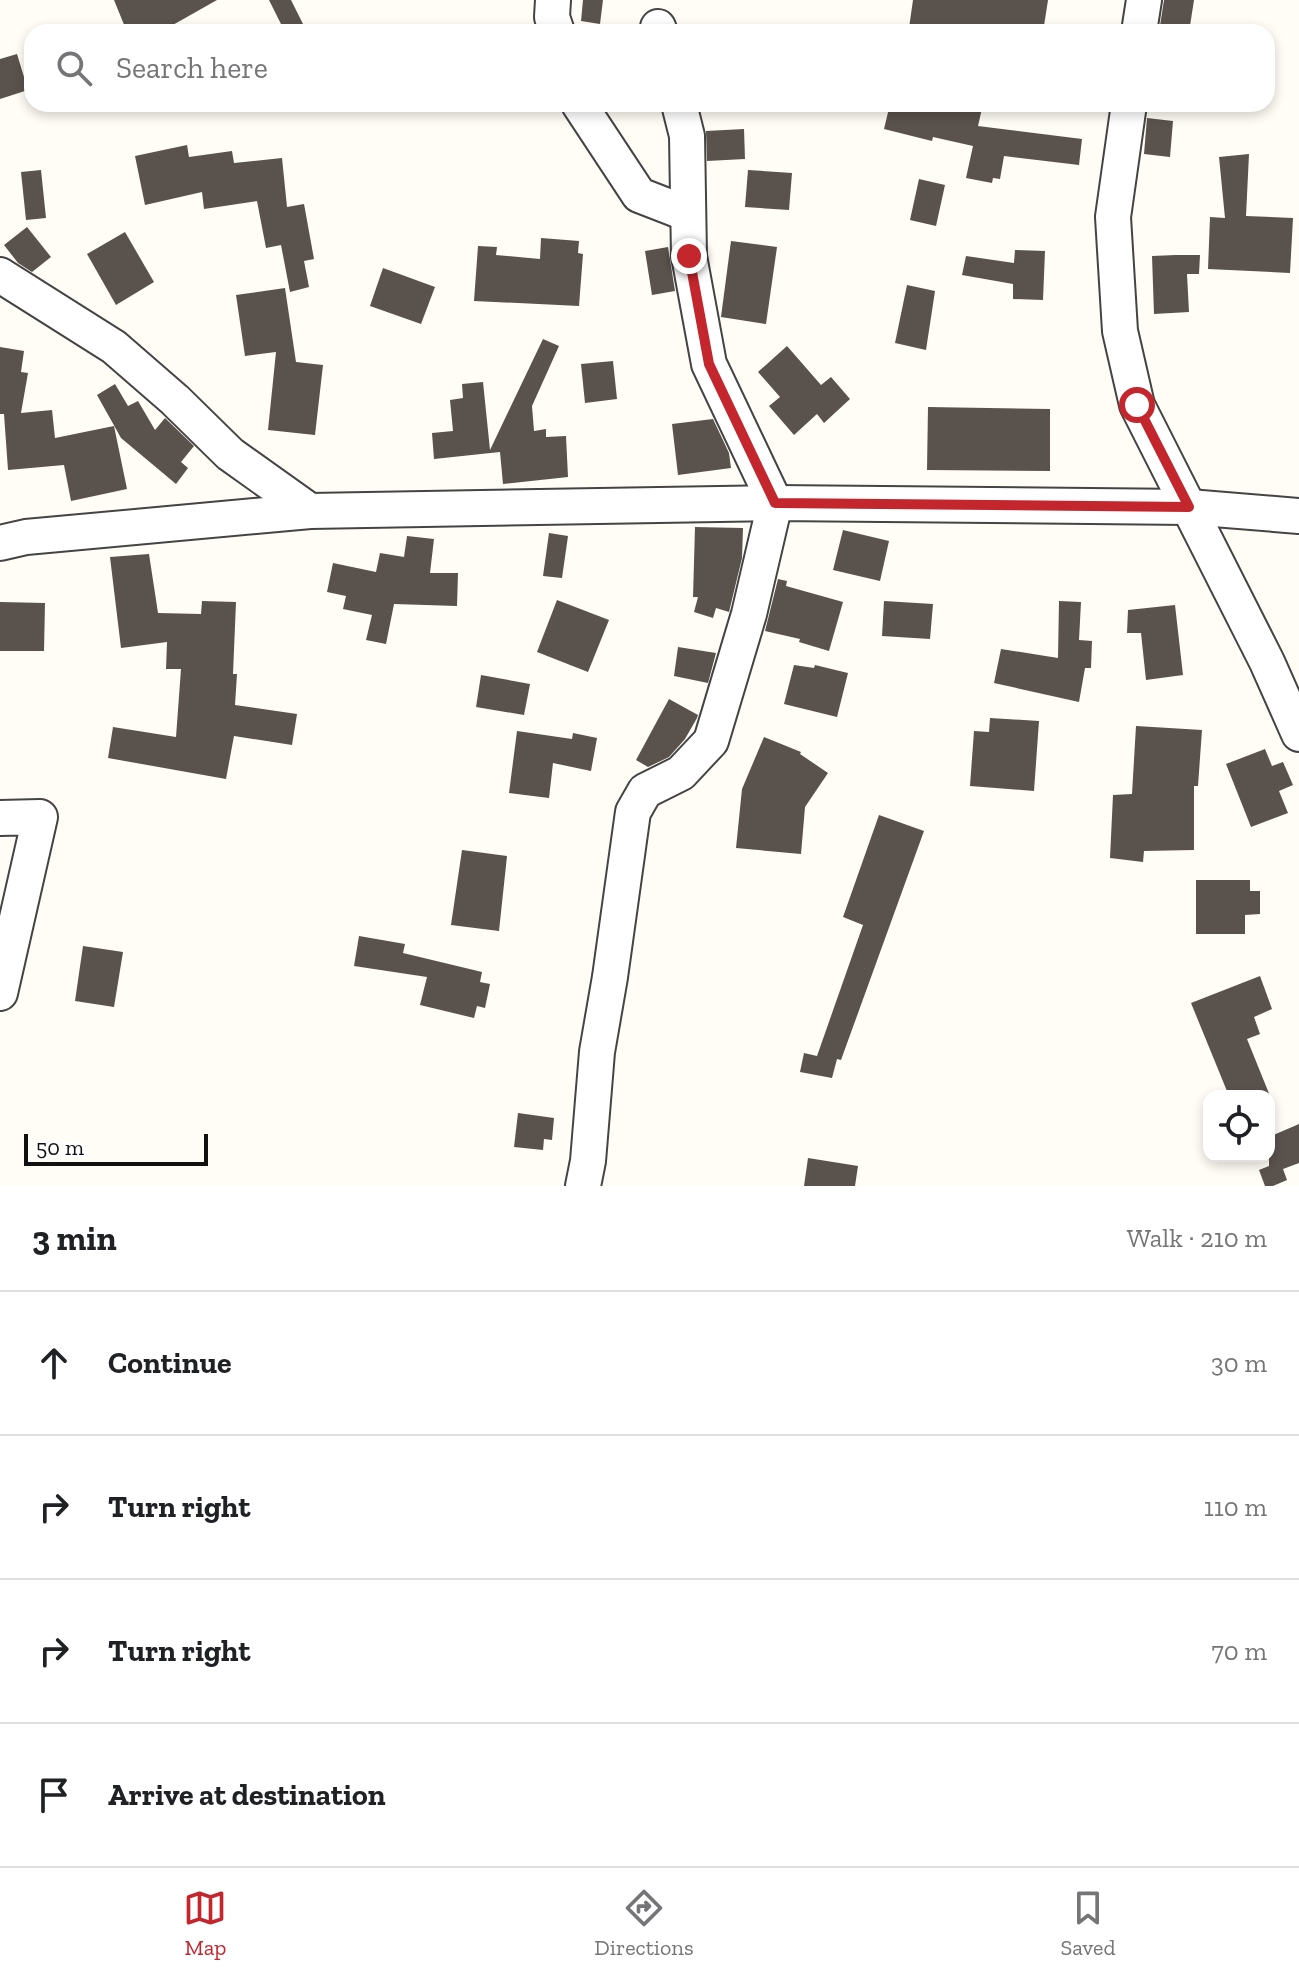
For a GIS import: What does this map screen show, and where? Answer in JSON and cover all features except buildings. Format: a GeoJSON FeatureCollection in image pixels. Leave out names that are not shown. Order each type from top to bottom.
{"type":"FeatureCollection","features":[{"type":"Feature","properties":{"kind":"street"},"geometry":{"type":"LineString","coordinates":[[553,0],[554,24]]}},
{"type":"Feature","properties":{"kind":"street"},"geometry":{"type":"LineString","coordinates":[[1140,24],[1144,0]]}},
{"type":"Feature","properties":{"kind":"street"},"geometry":{"type":"LineString","coordinates":[[584,112],[639,195],[688,214]]}},
{"type":"Feature","properties":{"kind":"street"},"geometry":{"type":"LineString","coordinates":[[583,1186],[597,1052],[633,812],[645,791],[681,773],[711,741],[749,614],[775,503],[709,364],[689,256],[687,136],[681,112]]}},
{"type":"Feature","properties":{"kind":"street"},"geometry":{"type":"LineString","coordinates":[[1128,112],[1113,217],[1120,331],[1137,405],[1267,662],[1299,734]]}},
{"type":"Feature","properties":{"kind":"street"},"geometry":{"type":"LineString","coordinates":[[0,275],[114,347],[175,400],[230,454],[310,511]]}},
{"type":"Feature","properties":{"kind":"street"},"geometry":{"type":"LineString","coordinates":[[0,543],[26,537],[310,511],[775,503],[1189,507],[1299,516]]}},
{"type":"Feature","properties":{"kind":"street"},"geometry":{"type":"LineString","coordinates":[[0,818],[40,817],[0,993]]}},
{"type":"Feature","properties":{"kind":"route"},"geometry":{"type":"LineString","coordinates":[[689,256],[709,364],[775,503],[1189,507],[1137,405]]}}]}
